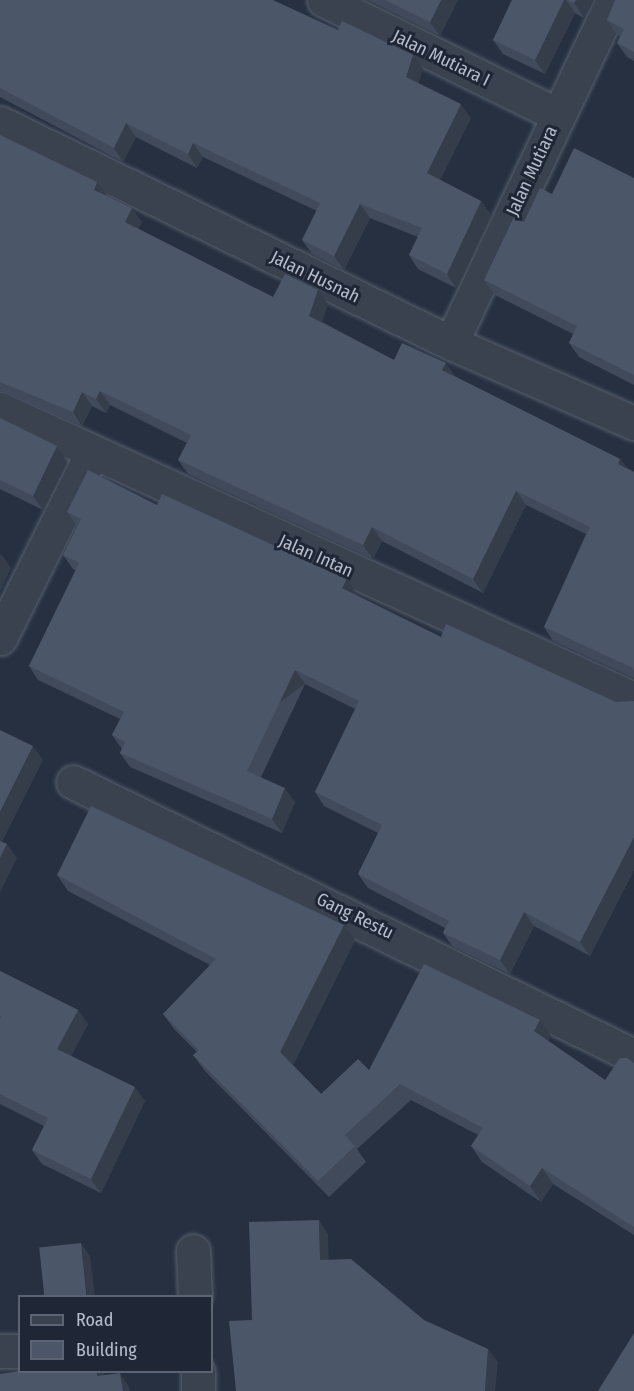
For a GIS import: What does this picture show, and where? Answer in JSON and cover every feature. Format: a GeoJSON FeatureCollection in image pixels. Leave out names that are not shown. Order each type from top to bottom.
{"type":"FeatureCollection","features":[{"type":"Feature","properties":{"kind":"street","name":"Jalan Mutiara I"},"geometry":{"type":"LineString","coordinates":[[324,0],[558,115]]}},
{"type":"Feature","properties":{"kind":"street","name":"Jalan Mutiara"},"geometry":{"type":"LineString","coordinates":[[451,343],[613,0]]}},
{"type":"Feature","properties":{"kind":"street","name":"Jalan Husnah"},"geometry":{"type":"LineString","coordinates":[[0,123],[451,343],[634,423]]}},
{"type":"Feature","properties":{"kind":"street","name":"Jalan Intan"},"geometry":{"type":"LineString","coordinates":[[0,409],[91,455],[634,699]]}},
{"type":"Feature","properties":{"kind":"street"},"geometry":{"type":"LineString","coordinates":[[0,638],[91,455]]}},
{"type":"Feature","properties":{"kind":"street","name":"Gang Restu"},"geometry":{"type":"LineString","coordinates":[[73,782],[634,1056]]}},
{"type":"Feature","properties":{"kind":"street"},"geometry":{"type":"LineString","coordinates":[[193,1251],[195,1295]]}},
{"type":"Feature","properties":{"kind":"street"},"geometry":{"type":"LineString","coordinates":[[0,1351],[18,1351]]}},
{"type":"Feature","properties":{"kind":"street"},"geometry":{"type":"LineString","coordinates":[[198,1373],[198,1391]]}},
{"type":"Feature","properties":{"kind":"building"},"geometry":{"type":"Polygon","coordinates":[[[0,0],[273,0],[338,30],[342,21],[413,55],[406,77],[461,104],[427,173],[481,201],[447,274],[409,255],[422,228],[360,204],[334,256],[302,240],[320,203],[193,143],[188,154],[126,123],[114,148],[0,88],[0,0]]]}},
{"type":"Feature","properties":{"kind":"building"},"geometry":{"type":"Polygon","coordinates":[[[385,0],[441,0],[430,22],[385,0]]]}},
{"type":"Feature","properties":{"kind":"building"},"geometry":{"type":"Polygon","coordinates":[[[512,0],[564,0],[535,60],[493,40],[512,0]]]}},
{"type":"Feature","properties":{"kind":"building"},"geometry":{"type":"Polygon","coordinates":[[[615,0],[634,0],[634,52],[617,43],[624,29],[607,20],[615,0]]]}},
{"type":"Feature","properties":{"kind":"building"},"geometry":{"type":"Polygon","coordinates":[[[0,135],[97,182],[94,190],[132,208],[125,222],[273,297],[285,274],[318,290],[309,316],[394,360],[402,343],[446,363],[442,370],[620,459],[618,464],[634,472],[634,671],[633,668],[544,627],[590,527],[516,491],[473,579],[372,527],[363,545],[178,460],[191,435],[100,391],[96,399],[82,392],[73,412],[0,382],[0,135]]]}},
{"type":"Feature","properties":{"kind":"building"},"geometry":{"type":"Polygon","coordinates":[[[574,148],[634,178],[634,375],[569,343],[577,326],[484,280],[514,217],[524,222],[540,188],[552,194],[574,148]]]}},
{"type":"Feature","properties":{"kind":"building"},"geometry":{"type":"Polygon","coordinates":[[[0,418],[57,446],[33,496],[0,480],[0,418]]]}},
{"type":"Feature","properties":{"kind":"building"},"geometry":{"type":"Polygon","coordinates":[[[88,470],[157,505],[162,494],[347,579],[342,588],[441,637],[446,624],[616,702],[634,701],[634,837],[580,942],[524,912],[500,960],[443,933],[449,921],[358,874],[382,825],[315,792],[359,701],[295,670],[247,771],[285,788],[272,819],[120,753],[125,742],[112,735],[124,712],[29,666],[79,563],[63,555],[81,519],[67,512],[88,470]]]}},
{"type":"Feature","properties":{"kind":"building"},"geometry":{"type":"Polygon","coordinates":[[[0,730],[33,746],[0,812],[0,730]]]}},
{"type":"Feature","properties":{"kind":"building"},"geometry":{"type":"Polygon","coordinates":[[[91,806],[344,925],[280,1052],[321,1094],[358,1059],[369,1070],[424,964],[540,1020],[534,1031],[605,1080],[620,1058],[627,1058],[634,1063],[634,1227],[542,1168],[530,1186],[471,1146],[483,1128],[400,1084],[345,1135],[355,1146],[318,1181],[193,1055],[199,1050],[163,1014],[216,959],[57,875],[91,806]]]}},
{"type":"Feature","properties":{"kind":"building"},"geometry":{"type":"Polygon","coordinates":[[[0,841],[7,844],[0,858],[0,841]]]}},
{"type":"Feature","properties":{"kind":"building"},"geometry":{"type":"Polygon","coordinates":[[[0,971],[78,1010],[57,1049],[135,1087],[91,1179],[32,1150],[48,1118],[0,1094],[0,971]]]}},
{"type":"Feature","properties":{"kind":"building"},"geometry":{"type":"Polygon","coordinates":[[[319,1220],[320,1260],[351,1259],[424,1320],[488,1349],[485,1391],[236,1391],[229,1321],[252,1320],[249,1222],[319,1220]]]}},
{"type":"Feature","properties":{"kind":"building"},"geometry":{"type":"Polygon","coordinates":[[[81,1243],[86,1295],[44,1295],[39,1247],[81,1243]]]}},
{"type":"Feature","properties":{"kind":"building"},"geometry":{"type":"Polygon","coordinates":[[[634,1333],[634,1391],[598,1391],[634,1333]]]}},
{"type":"Feature","properties":{"kind":"building"},"geometry":{"type":"Polygon","coordinates":[[[18,1371],[97,1373],[97,1376],[120,1373],[123,1391],[0,1391],[0,1374],[18,1371]]]}}]}
